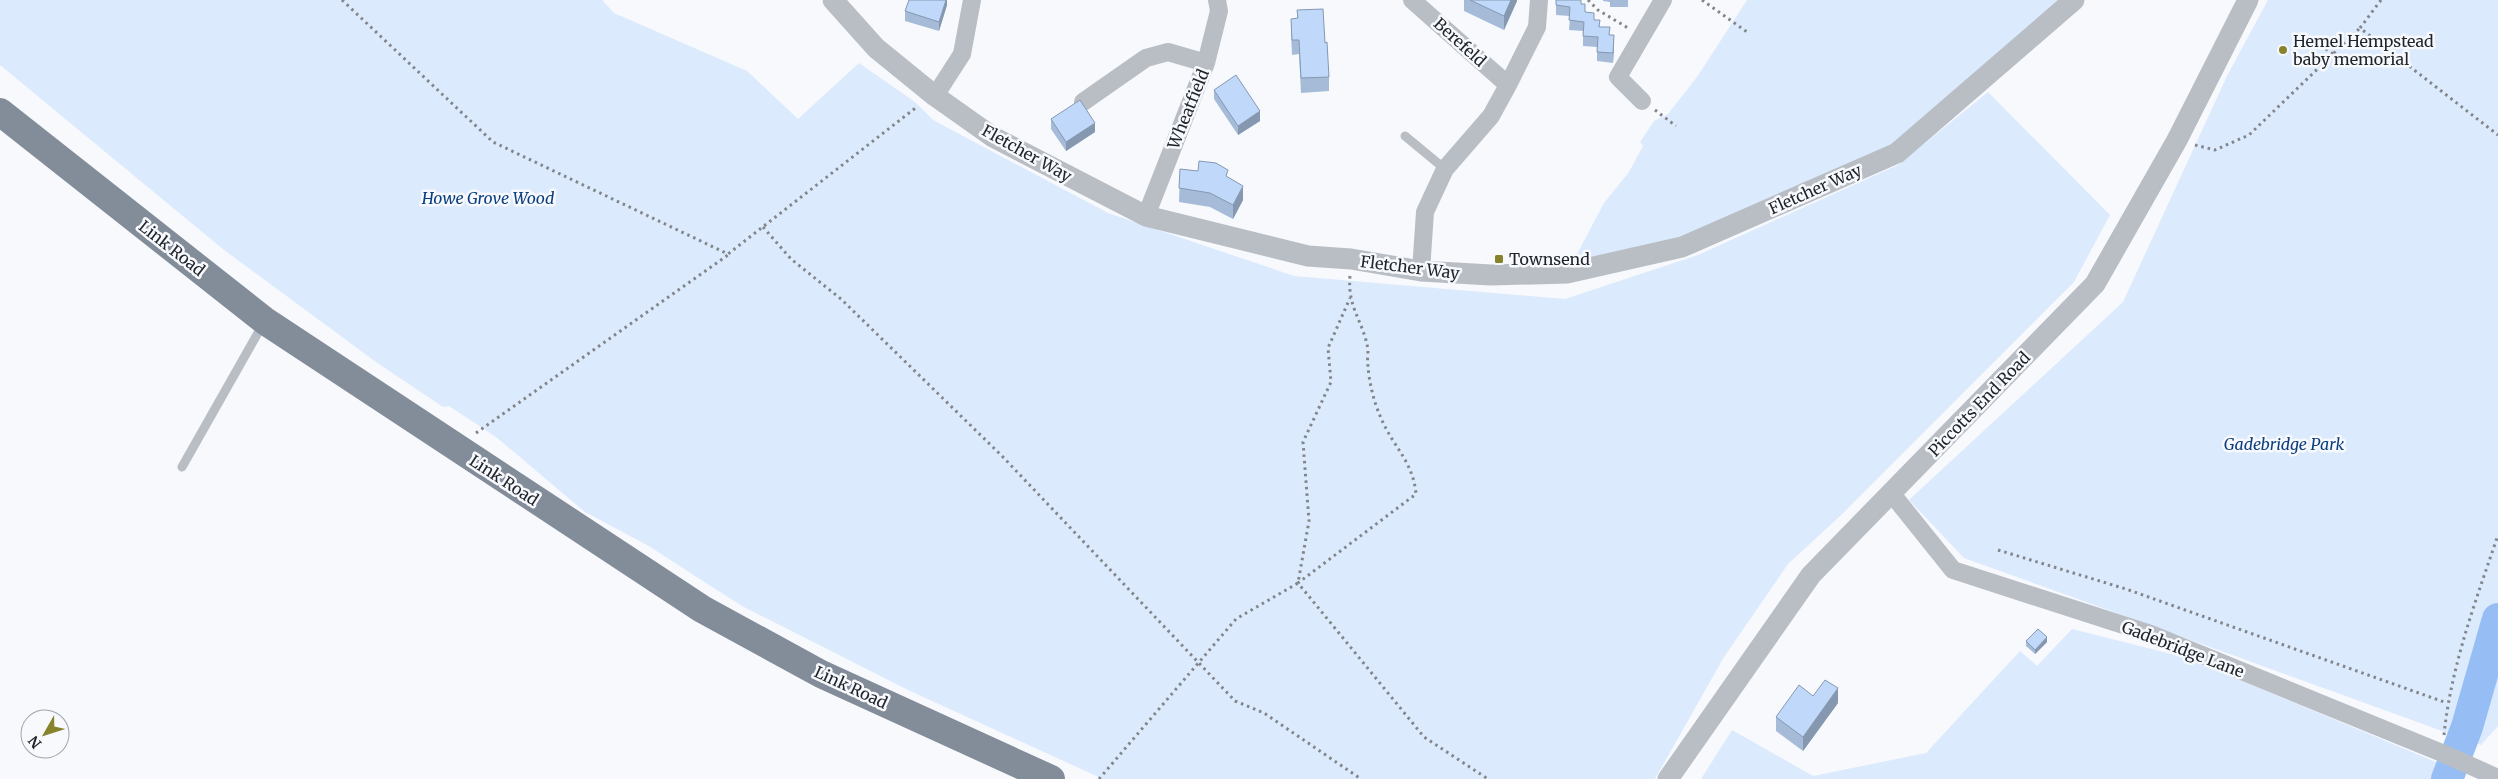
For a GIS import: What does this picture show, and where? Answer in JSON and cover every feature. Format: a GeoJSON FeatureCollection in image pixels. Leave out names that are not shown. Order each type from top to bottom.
{"type":"FeatureCollection","features":[{"type":"Feature","properties":{"kind":"main road","name":"Link Road"},"geometry":{"type":"LineString","coordinates":[[0,112],[265,321],[702,609],[820,674],[1051,779]]}},
{"type":"Feature","properties":{"kind":"street","name":"Fletcher Way"},"geometry":{"type":"LineString","coordinates":[[833,0],[876,48],[935,96],[993,137],[1146,216],[1308,256],[1351,259],[1421,271],[1491,275],[1567,273],[1682,247],[1896,153],[2074,0]]}},
{"type":"Feature","properties":{"kind":"street"},"geometry":{"type":"LineString","coordinates":[[935,96],[962,54],[972,0]]}},
{"type":"Feature","properties":{"kind":"street","name":"Wheatfield"},"geometry":{"type":"LineString","coordinates":[[1146,216],[1206,63],[1219,11],[1217,0]]}},
{"type":"Feature","properties":{"kind":"street","name":"Berefeld"},"geometry":{"type":"LineString","coordinates":[[1412,0],[1508,85]]}},
{"type":"Feature","properties":{"kind":"street"},"geometry":{"type":"LineString","coordinates":[[1421,271],[1425,212],[1446,169],[1491,116],[1508,85],[1536,27],[1539,0]]}},
{"type":"Feature","properties":{"kind":"street"},"geometry":{"type":"LineString","coordinates":[[1642,101],[1618,77],[1663,0]]}},
{"type":"Feature","properties":{"kind":"street","name":"Piccotts End Road"},"geometry":{"type":"LineString","coordinates":[[1668,779],[1811,575],[2095,284],[2177,140],[2248,0]]}},
{"type":"Feature","properties":{"kind":"street"},"geometry":{"type":"LineString","coordinates":[[1083,102],[1146,58],[1168,52],[1206,63]]}},
{"type":"Feature","properties":{"kind":"street","name":"Gadebridge Lane"},"geometry":{"type":"LineString","coordinates":[[1892,494],[1953,570],[2151,634],[2442,753],[2498,778]]}},
{"type":"Feature","properties":{"kind":"lane"},"geometry":{"type":"LineString","coordinates":[[1405,136],[1446,169]]}},
{"type":"Feature","properties":{"kind":"lane"},"geometry":{"type":"LineString","coordinates":[[182,467],[265,321]]}},
{"type":"Feature","properties":{"kind":"path"},"geometry":{"type":"LineString","coordinates":[[342,0],[493,142],[728,254]]}},
{"type":"Feature","properties":{"kind":"path"},"geometry":{"type":"LineString","coordinates":[[1588,0],[1598,10],[1642,36]]}},
{"type":"Feature","properties":{"kind":"path"},"geometry":{"type":"LineString","coordinates":[[1702,0],[1747,32]]}},
{"type":"Feature","properties":{"kind":"path"},"geometry":{"type":"LineString","coordinates":[[2177,140],[2215,150],[2249,134],[2360,28],[2381,0]]}},
{"type":"Feature","properties":{"kind":"path"},"geometry":{"type":"LineString","coordinates":[[2360,28],[2498,135]]}},
{"type":"Feature","properties":{"kind":"path"},"geometry":{"type":"LineString","coordinates":[[2297,34],[2315,41],[2334,54]]}},
{"type":"Feature","properties":{"kind":"path"},"geometry":{"type":"LineString","coordinates":[[1642,101],[1676,126]]}},
{"type":"Feature","properties":{"kind":"path"},"geometry":{"type":"LineString","coordinates":[[474,434],[728,254],[908,112]]}},
{"type":"Feature","properties":{"kind":"path"},"geometry":{"type":"LineString","coordinates":[[763,227],[791,259],[841,298],[1002,456],[1235,700],[1264,714],[1361,779]]}},
{"type":"Feature","properties":{"kind":"path"},"geometry":{"type":"LineString","coordinates":[[1099,779],[1236,619],[1298,583],[1416,494],[1412,469],[1394,445],[1380,418],[1368,367],[1368,350],[1350,297],[1351,259]]}},
{"type":"Feature","properties":{"kind":"path"},"geometry":{"type":"LineString","coordinates":[[1350,297],[1328,348],[1331,382],[1303,442],[1309,521],[1298,583],[1424,737],[1488,779]]}},
{"type":"Feature","properties":{"kind":"path"},"geometry":{"type":"LineString","coordinates":[[2442,753],[2447,703],[2472,612],[2498,535]]}},
{"type":"Feature","properties":{"kind":"path"},"geometry":{"type":"LineString","coordinates":[[1998,550],[2126,589],[2447,703]]}},
{"type":"Feature","properties":{"kind":"green space","name":"Howe Grove Wood"},"geometry":{"type":"Polygon","coordinates":[[[0,0],[602,0],[614,13],[747,71],[798,119],[859,63],[915,102],[933,120],[1108,213],[1294,276],[1565,299],[1698,255],[1898,165],[1988,92],[2110,215],[2074,282],[1839,517],[1788,564],[1724,657],[1655,779],[1103,779],[908,690],[742,606],[647,545],[585,512],[496,437],[449,406],[443,407],[376,362],[224,250],[0,65],[0,0]]]}},
{"type":"Feature","properties":{"kind":"green space"},"geometry":{"type":"Polygon","coordinates":[[[1747,0],[2074,0],[1897,153],[1682,247],[1567,273],[1604,203],[1629,172],[1643,146],[1640,142],[1654,121],[1668,114],[1697,77],[1747,0]]]}},
{"type":"Feature","properties":{"kind":"green space","name":"Gadebridge Park"},"geometry":{"type":"Polygon","coordinates":[[[2268,0],[2498,0],[2498,726],[2481,745],[1964,558],[1909,500],[2123,302],[2227,76],[2268,0]]]}},
{"type":"Feature","properties":{"kind":"green space"},"geometry":{"type":"Polygon","coordinates":[[[2072,629],[2187,658],[2448,767],[2441,779],[1701,779],[1732,730],[1813,776],[1926,753],[2020,651],[2037,666],[2072,629]]]}},
{"type":"Feature","properties":{"kind":"building"},"geometry":{"type":"Polygon","coordinates":[[[909,0],[946,0],[939,22],[905,11],[909,0]]]}},
{"type":"Feature","properties":{"kind":"building"},"geometry":{"type":"Polygon","coordinates":[[[1470,0],[1511,0],[1504,16],[1470,0]]]}},
{"type":"Feature","properties":{"kind":"building"},"geometry":{"type":"Polygon","coordinates":[[[1556,0],[1581,0],[1581,4],[1585,4],[1585,12],[1594,13],[1594,20],[1600,20],[1599,27],[1610,27],[1609,35],[1614,35],[1613,53],[1597,52],[1598,37],[1583,36],[1584,22],[1569,20],[1570,7],[1556,5],[1556,0]]]}},
{"type":"Feature","properties":{"kind":"building"},"geometry":{"type":"Polygon","coordinates":[[[1323,9],[1329,77],[1301,78],[1299,40],[1292,40],[1291,19],[1298,18],[1297,10],[1323,9]]]}},
{"type":"Feature","properties":{"kind":"building"},"geometry":{"type":"Polygon","coordinates":[[[1236,75],[1260,111],[1238,126],[1214,90],[1236,75]]]}},
{"type":"Feature","properties":{"kind":"building"},"geometry":{"type":"Polygon","coordinates":[[[1080,100],[1095,123],[1066,142],[1051,119],[1080,100]]]}},
{"type":"Feature","properties":{"kind":"building"},"geometry":{"type":"Polygon","coordinates":[[[1199,161],[1216,163],[1228,170],[1226,176],[1243,186],[1233,205],[1210,193],[1179,188],[1180,169],[1198,171],[1199,161]]]}},
{"type":"Feature","properties":{"kind":"building"},"geometry":{"type":"Polygon","coordinates":[[[2038,629],[2047,637],[2035,650],[2026,641],[2038,629]]]}},
{"type":"Feature","properties":{"kind":"building"},"geometry":{"type":"Polygon","coordinates":[[[1825,680],[1838,688],[1803,737],[1776,717],[1799,685],[1813,696],[1825,680]]]}},
{"type":"Feature","properties":{"kind":"waterway"},"geometry":{"type":"LineString","coordinates":[[2447,779],[2467,727],[2498,619]]}},
{"type":"Feature","properties":{"kind":"place","name":"Hemel Hempstead baby memorial"},"geometry":{"type":"Point","coordinates":[2283,50]}},
{"type":"Feature","properties":{"kind":"place","name":"Townsend"},"geometry":{"type":"Point","coordinates":[1499,259]}}]}
